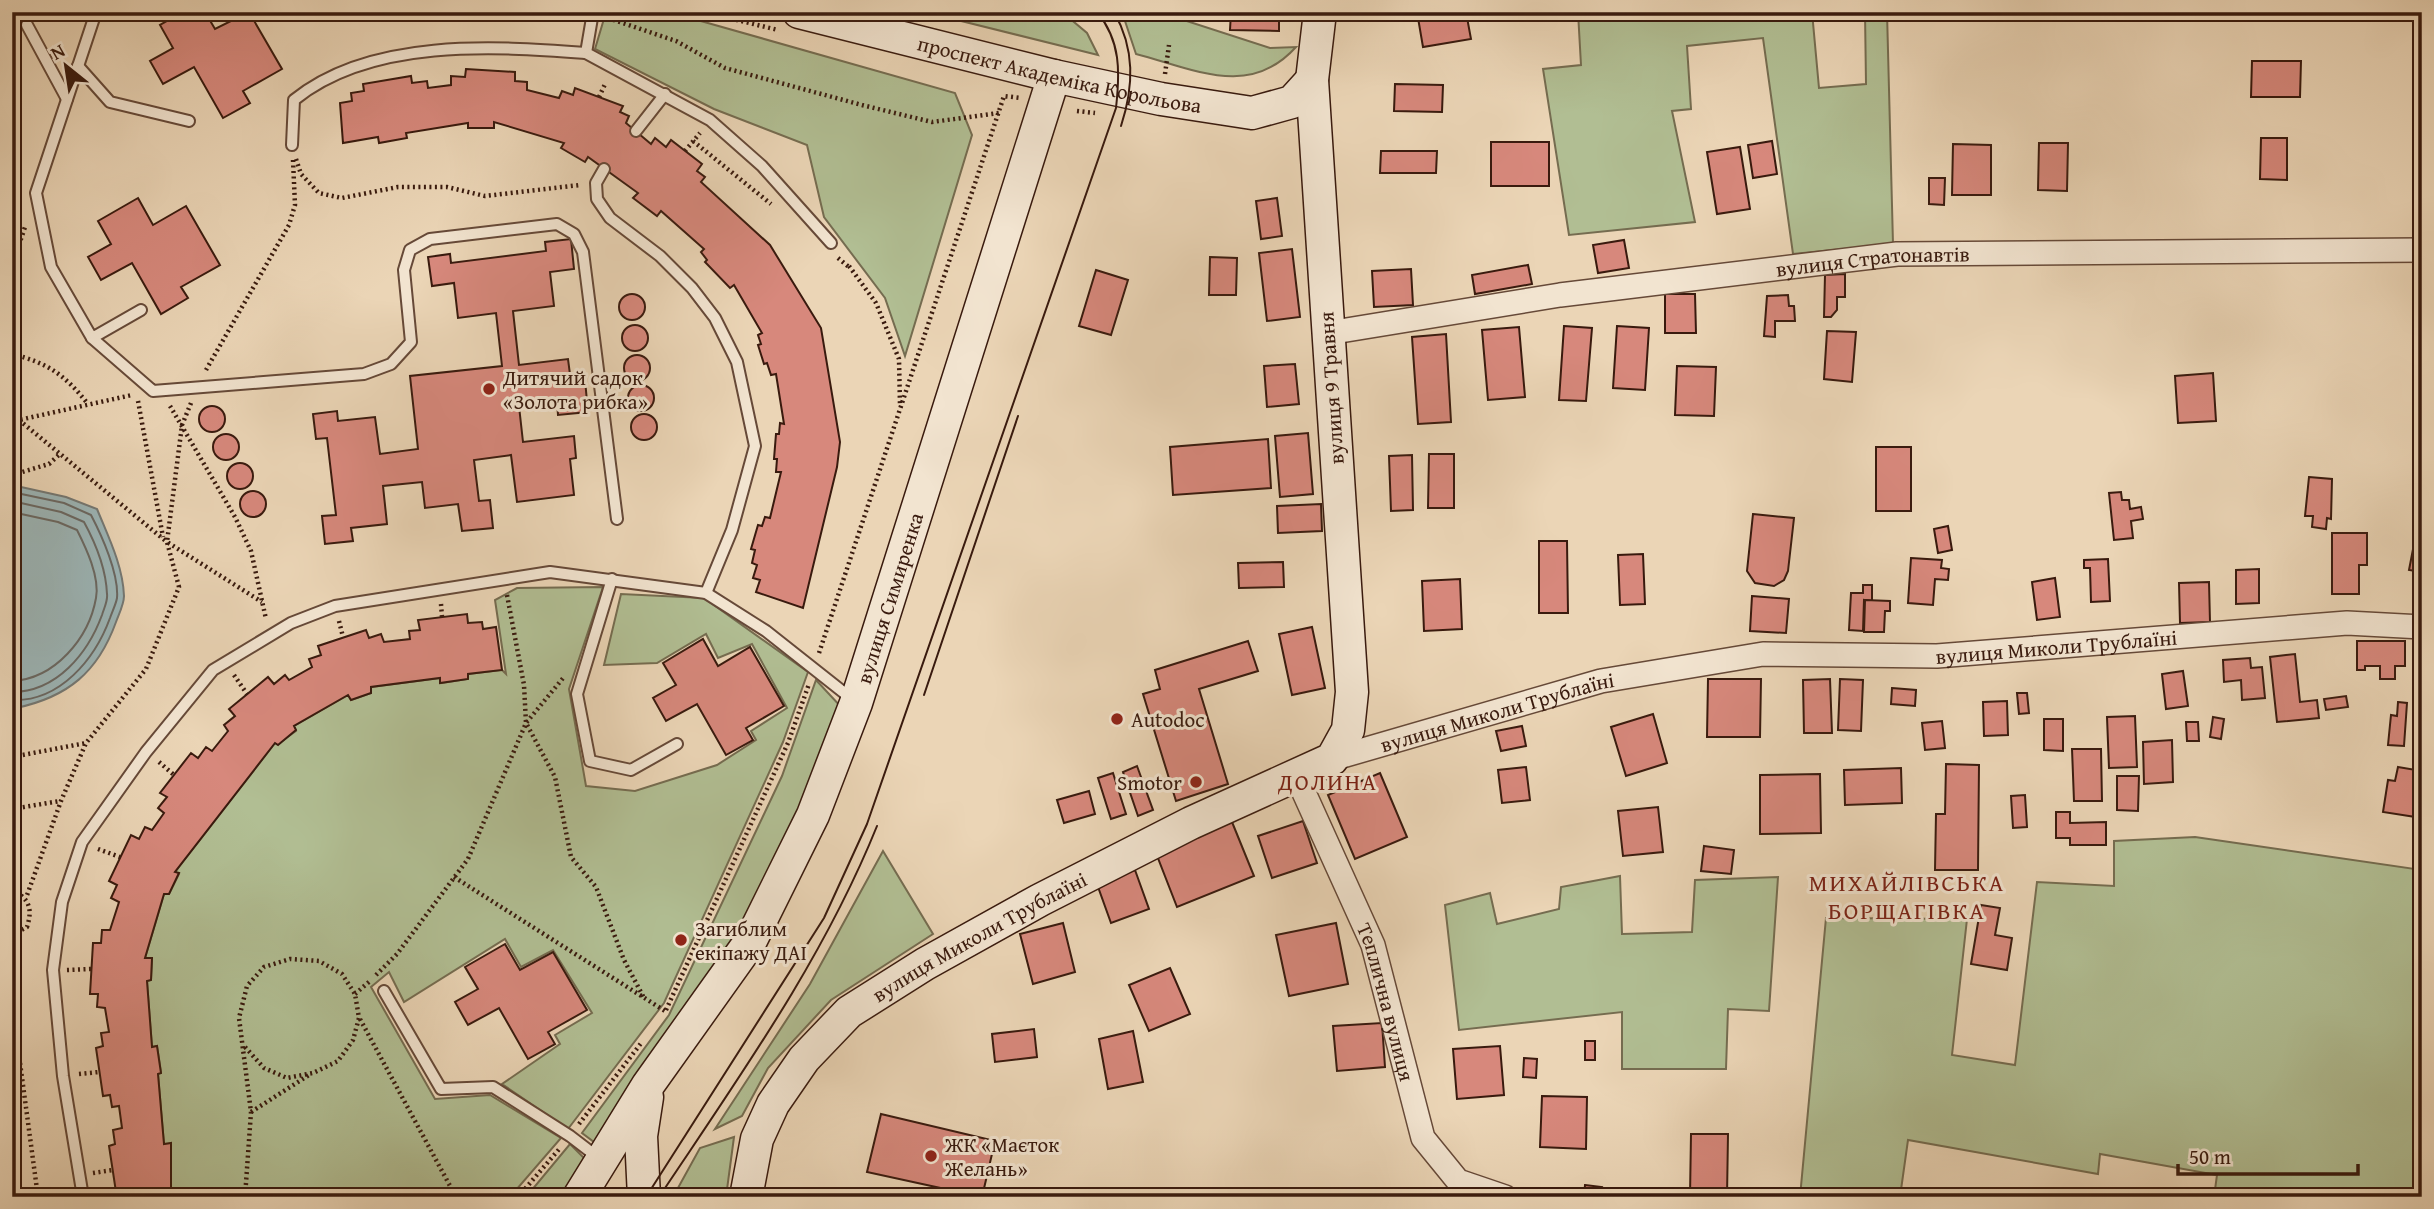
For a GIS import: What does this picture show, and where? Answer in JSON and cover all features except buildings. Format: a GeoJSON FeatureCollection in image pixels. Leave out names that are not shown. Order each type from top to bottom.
{"type":"FeatureCollection","features":[{"type":"Feature","properties":{"kind":"main road","name":"проспект Академіка Корольова"},"geometry":{"type":"LineString","coordinates":[[799,12],[1051,89],[1161,99],[1252,113],[1292,102],[1312,80]]}},
{"type":"Feature","properties":{"kind":"main road","name":"вулиця 9 Травня"},"geometry":{"type":"LineString","coordinates":[[1320,12],[1312,80],[1352,692],[1348,730],[1332,759]]}},
{"type":"Feature","properties":{"kind":"main road","name":"вулиця Симиренка"},"geometry":{"type":"LineString","coordinates":[[579,1197],[648,1086],[750,942],[813,815],[856,703],[1051,89]]}},
{"type":"Feature","properties":{"kind":"main road","name":"вулиця Миколи Трублаїні"},"geometry":{"type":"LineString","coordinates":[[746,1197],[757,1139],[773,1104],[811,1051],[849,1012],[925,964],[1040,900],[1191,823],[1332,759]]}},
{"type":"Feature","properties":{"kind":"main road","name":"вулиця Симиренка"},"geometry":{"type":"LineString","coordinates":[[644,1197],[641,1136],[648,1086]]}},
{"type":"Feature","properties":{"kind":"street","name":"вулиця Стратонавтів"},"geometry":{"type":"LineString","coordinates":[[1328,333],[1560,295],[1897,254],[2422,250]]}},
{"type":"Feature","properties":{"kind":"street","name":"вулиця Миколи Трублаїні"},"geometry":{"type":"LineString","coordinates":[[1332,759],[1601,681],[1763,654],[1937,656],[2347,623],[2422,627]]}},
{"type":"Feature","properties":{"kind":"street","name":"Теплична вулиця"},"geometry":{"type":"LineString","coordinates":[[1296,775],[1373,945],[1423,1138],[1458,1181],[1505,1197]]}},
{"type":"Feature","properties":{"kind":"lane"},"geometry":{"type":"LineString","coordinates":[[96,12],[36,193],[51,267],[92,338],[153,391],[364,374],[391,364],[411,342],[404,270],[410,250],[430,239],[557,225],[575,234],[583,252],[617,519]]}},
{"type":"Feature","properties":{"kind":"lane"},"geometry":{"type":"LineString","coordinates":[[586,53],[593,12]]}},
{"type":"Feature","properties":{"kind":"lane"},"geometry":{"type":"LineString","coordinates":[[27,25],[67,99]]}},
{"type":"Feature","properties":{"kind":"lane"},"geometry":{"type":"LineString","coordinates":[[292,145],[294,100],[318,81],[386,57],[495,46],[586,53],[666,94],[709,120],[762,166],[831,243]]}},
{"type":"Feature","properties":{"kind":"lane"},"geometry":{"type":"LineString","coordinates":[[78,66],[110,102],[190,121]]}},
{"type":"Feature","properties":{"kind":"lane"},"geometry":{"type":"LineString","coordinates":[[636,131],[666,94]]}},
{"type":"Feature","properties":{"kind":"lane"},"geometry":{"type":"LineString","coordinates":[[604,169],[596,183],[597,198],[610,218],[660,256],[692,288],[715,318],[737,362],[755,446],[732,530],[706,593]]}},
{"type":"Feature","properties":{"kind":"lane"},"geometry":{"type":"LineString","coordinates":[[92,338],[141,310]]}},
{"type":"Feature","properties":{"kind":"lane"},"geometry":{"type":"LineString","coordinates":[[83,1197],[62,1076],[53,970],[62,902],[82,842],[146,752],[213,670],[291,623],[335,606],[550,572],[706,593],[766,631],[856,703]]}},
{"type":"Feature","properties":{"kind":"lane"},"geometry":{"type":"LineString","coordinates":[[612,579],[577,694],[590,761],[631,770],[677,744]]}},
{"type":"Feature","properties":{"kind":"lane"},"geometry":{"type":"LineString","coordinates":[[384,991],[441,1089],[492,1087],[570,1136],[602,1161]]}},
{"type":"Feature","properties":{"kind":"path"},"geometry":{"type":"LineString","coordinates":[[593,12],[676,41],[725,68],[862,105],[932,121],[999,113]]}},
{"type":"Feature","properties":{"kind":"path"},"geometry":{"type":"LineString","coordinates":[[1161,99],[1169,45]]}},
{"type":"Feature","properties":{"kind":"path"},"geometry":{"type":"LineString","coordinates":[[657,1022],[665,1011],[788,743],[1004,96],[1051,89],[1089,115],[1103,111]]}},
{"type":"Feature","properties":{"kind":"path"},"geometry":{"type":"LineString","coordinates":[[685,151],[709,120]]}},
{"type":"Feature","properties":{"kind":"path"},"geometry":{"type":"LineString","coordinates":[[292,145],[301,174],[319,193],[342,198],[398,187],[447,187],[485,196],[596,183]]}},
{"type":"Feature","properties":{"kind":"path"},"geometry":{"type":"LineString","coordinates":[[165,540],[183,425],[196,388],[289,225],[295,205],[292,145]]}},
{"type":"Feature","properties":{"kind":"path"},"geometry":{"type":"LineString","coordinates":[[831,243],[876,303],[899,359],[900,408]]}},
{"type":"Feature","properties":{"kind":"path"},"geometry":{"type":"LineString","coordinates":[[12,347],[19,420],[12,434]]}},
{"type":"Feature","properties":{"kind":"path"},"geometry":{"type":"LineString","coordinates":[[13,354],[45,364],[71,382],[88,404]]}},
{"type":"Feature","properties":{"kind":"path"},"geometry":{"type":"LineString","coordinates":[[153,391],[167,402],[183,425],[251,551],[269,636]]}},
{"type":"Feature","properties":{"kind":"path"},"geometry":{"type":"LineString","coordinates":[[19,420],[137,394],[165,540],[179,587],[146,668],[86,743],[61,801],[26,898]]}},
{"type":"Feature","properties":{"kind":"path"},"geometry":{"type":"LineString","coordinates":[[12,414],[165,540],[262,602]]}},
{"type":"Feature","properties":{"kind":"path"},"geometry":{"type":"LineString","coordinates":[[12,475],[49,464],[61,453]]}},
{"type":"Feature","properties":{"kind":"path"},"geometry":{"type":"LineString","coordinates":[[504,579],[524,685],[526,723],[555,778],[571,857],[596,887],[624,960],[645,998]]}},
{"type":"Feature","properties":{"kind":"path"},"geometry":{"type":"LineString","coordinates":[[355,994],[397,954],[468,859],[526,723],[591,648]]}},
{"type":"Feature","properties":{"kind":"path"},"geometry":{"type":"LineString","coordinates":[[12,757],[86,743]]}},
{"type":"Feature","properties":{"kind":"path"},"geometry":{"type":"LineString","coordinates":[[12,809],[61,801]]}},
{"type":"Feature","properties":{"kind":"path"},"geometry":{"type":"LineString","coordinates":[[82,842],[120,857]]}},
{"type":"Feature","properties":{"kind":"path"},"geometry":{"type":"LineString","coordinates":[[454,877],[665,1011]]}},
{"type":"Feature","properties":{"kind":"path"},"geometry":{"type":"LineString","coordinates":[[12,889],[26,898],[32,913],[27,927],[12,935]]}},
{"type":"Feature","properties":{"kind":"path"},"geometry":{"type":"LineString","coordinates":[[12,948],[14,1018],[38,1197]]}},
{"type":"Feature","properties":{"kind":"path"},"geometry":{"type":"LineString","coordinates":[[245,1197],[251,1112],[245,1047],[239,1018],[247,986],[264,967],[290,959],[319,961],[342,974],[355,994],[359,1018],[456,1197]]}},
{"type":"Feature","properties":{"kind":"path"},"geometry":{"type":"LineString","coordinates":[[251,1112],[313,1073],[338,1061],[354,1040],[359,1018]]}},
{"type":"Feature","properties":{"kind":"path"},"geometry":{"type":"LineString","coordinates":[[518,1197],[570,1136],[649,1032]]}},
{"type":"Feature","properties":{"kind":"path"},"geometry":{"type":"LineString","coordinates":[[245,1047],[264,1068],[287,1078],[313,1073]]}},
{"type":"Feature","properties":{"kind":"green space"},"geometry":{"type":"Polygon","coordinates":[[[606,12],[669,12],[955,93],[972,135],[905,356],[885,298],[824,217],[807,145],[714,109],[595,49],[606,12]]]}},
{"type":"Feature","properties":{"kind":"green space"},"geometry":{"type":"Polygon","coordinates":[[[925,12],[1062,12],[1087,33],[1098,55],[925,12]]]}},
{"type":"Feature","properties":{"kind":"green space"},"geometry":{"type":"Polygon","coordinates":[[[1122,12],[1159,12],[1270,48],[1296,47],[1278,63],[1259,72],[1220,76],[1200,72],[1136,54],[1122,12]]]}},
{"type":"Feature","properties":{"kind":"green space"},"geometry":{"type":"Polygon","coordinates":[[[1578,12],[1812,12],[1819,88],[1866,84],[1865,12],[1887,12],[1893,244],[1793,254],[1763,38],[1687,46],[1691,109],[1672,111],[1695,222],[1569,235],[1543,69],[1581,65],[1578,12]]]}},
{"type":"Feature","properties":{"kind":"green space"},"geometry":{"type":"Polygon","coordinates":[[[603,587],[569,689],[586,786],[635,791],[717,765],[756,740],[751,731],[787,708],[752,644],[718,658],[706,634],[657,663],[604,665],[621,594],[704,598],[808,672],[783,742],[664,1003],[568,1129],[502,1084],[560,1044],[555,1035],[592,1013],[553,950],[521,967],[505,939],[404,1002],[389,972],[371,987],[435,1099],[490,1095],[561,1138],[510,1197],[171,1197],[171,1144],[164,1144],[158,1074],[161,1072],[157,1046],[152,1047],[147,981],[151,980],[152,959],[145,958],[164,894],[169,894],[179,874],[175,872],[275,743],[278,744],[296,731],[294,726],[348,695],[351,700],[371,693],[371,687],[440,678],[441,683],[468,679],[468,674],[502,670],[506,674],[495,600],[517,588],[603,587]]]}},
{"type":"Feature","properties":{"kind":"green space"},"geometry":{"type":"Polygon","coordinates":[[[816,680],[843,709],[806,812],[747,925],[598,1145],[582,1133],[669,1015],[782,776],[816,680]]]}},
{"type":"Feature","properties":{"kind":"green space"},"geometry":{"type":"Polygon","coordinates":[[[2195,837],[2422,870],[2422,1197],[2214,1197],[2217,1175],[2100,1154],[2098,1174],[1908,1140],[1900,1197],[1800,1197],[1826,918],[1967,919],[1952,1055],[2015,1065],[2037,882],[2114,886],[2114,841],[2195,837]]]}},
{"type":"Feature","properties":{"kind":"green space"},"geometry":{"type":"Polygon","coordinates":[[[883,851],[933,934],[831,1000],[768,1068],[742,1116],[715,1129],[810,984],[883,851]]]}},
{"type":"Feature","properties":{"kind":"green space"},"geometry":{"type":"Polygon","coordinates":[[[1620,876],[1622,934],[1692,932],[1695,880],[1778,877],[1769,1011],[1728,1009],[1726,1069],[1622,1069],[1622,1012],[1459,1030],[1445,905],[1490,893],[1497,924],[1559,909],[1561,887],[1620,876]]]}},
{"type":"Feature","properties":{"kind":"green space"},"geometry":{"type":"Polygon","coordinates":[[[734,1137],[726,1197],[673,1197],[700,1148],[734,1137]]]}},
{"type":"Feature","properties":{"kind":"green space"},"geometry":{"type":"Polygon","coordinates":[[[570,1144],[586,1160],[560,1197],[526,1197],[570,1144]]]}},
{"type":"Feature","properties":{"kind":"water"},"geometry":{"type":"Polygon","coordinates":[[[12,485],[66,497],[97,509],[118,562],[124,596],[109,640],[79,680],[51,697],[16,708],[12,706],[12,485]]]}},
{"type":"Feature","properties":{"kind":"tram line"},"geometry":{"type":"LineString","coordinates":[[646,1197],[824,918],[867,824],[1116,108],[1118,69],[1115,46],[1097,12]]}},
{"type":"Feature","properties":{"kind":"tram line"},"geometry":{"type":"LineString","coordinates":[[1114,12],[1126,40],[1130,68],[1128,97],[1121,126]]}},
{"type":"Feature","properties":{"kind":"tram line"},"geometry":{"type":"LineString","coordinates":[[924,695],[1018,416]]}},
{"type":"Feature","properties":{"kind":"tram line"},"geometry":{"type":"LineString","coordinates":[[659,1197],[778,1017],[831,924],[877,826]]}},
{"type":"Feature","properties":{"kind":"place","name":"Дитячий садок «Золота рибка»"},"geometry":{"type":"Point","coordinates":[489,389]}},
{"type":"Feature","properties":{"kind":"place","name":"Autodoc"},"geometry":{"type":"Point","coordinates":[1117,719]}},
{"type":"Feature","properties":{"kind":"place","name":"Smotor"},"geometry":{"type":"Point","coordinates":[1196,782]}},
{"type":"Feature","properties":{"kind":"place","name":"Загиблим екіпажу ДАІ"},"geometry":{"type":"Point","coordinates":[681,940]}},
{"type":"Feature","properties":{"kind":"place","name":"ЖК «Маєток Желань»"},"geometry":{"type":"Point","coordinates":[931,1156]}},
{"type":"Feature","properties":{"kind":"district","name":"ДОЛИНА"},"geometry":{"type":"Point","coordinates":[1328,781]}},
{"type":"Feature","properties":{"kind":"district","name":"МИХАЙЛІВСЬКА БОРЩАГІВКА"},"geometry":{"type":"Point","coordinates":[1907,896]}}]}
